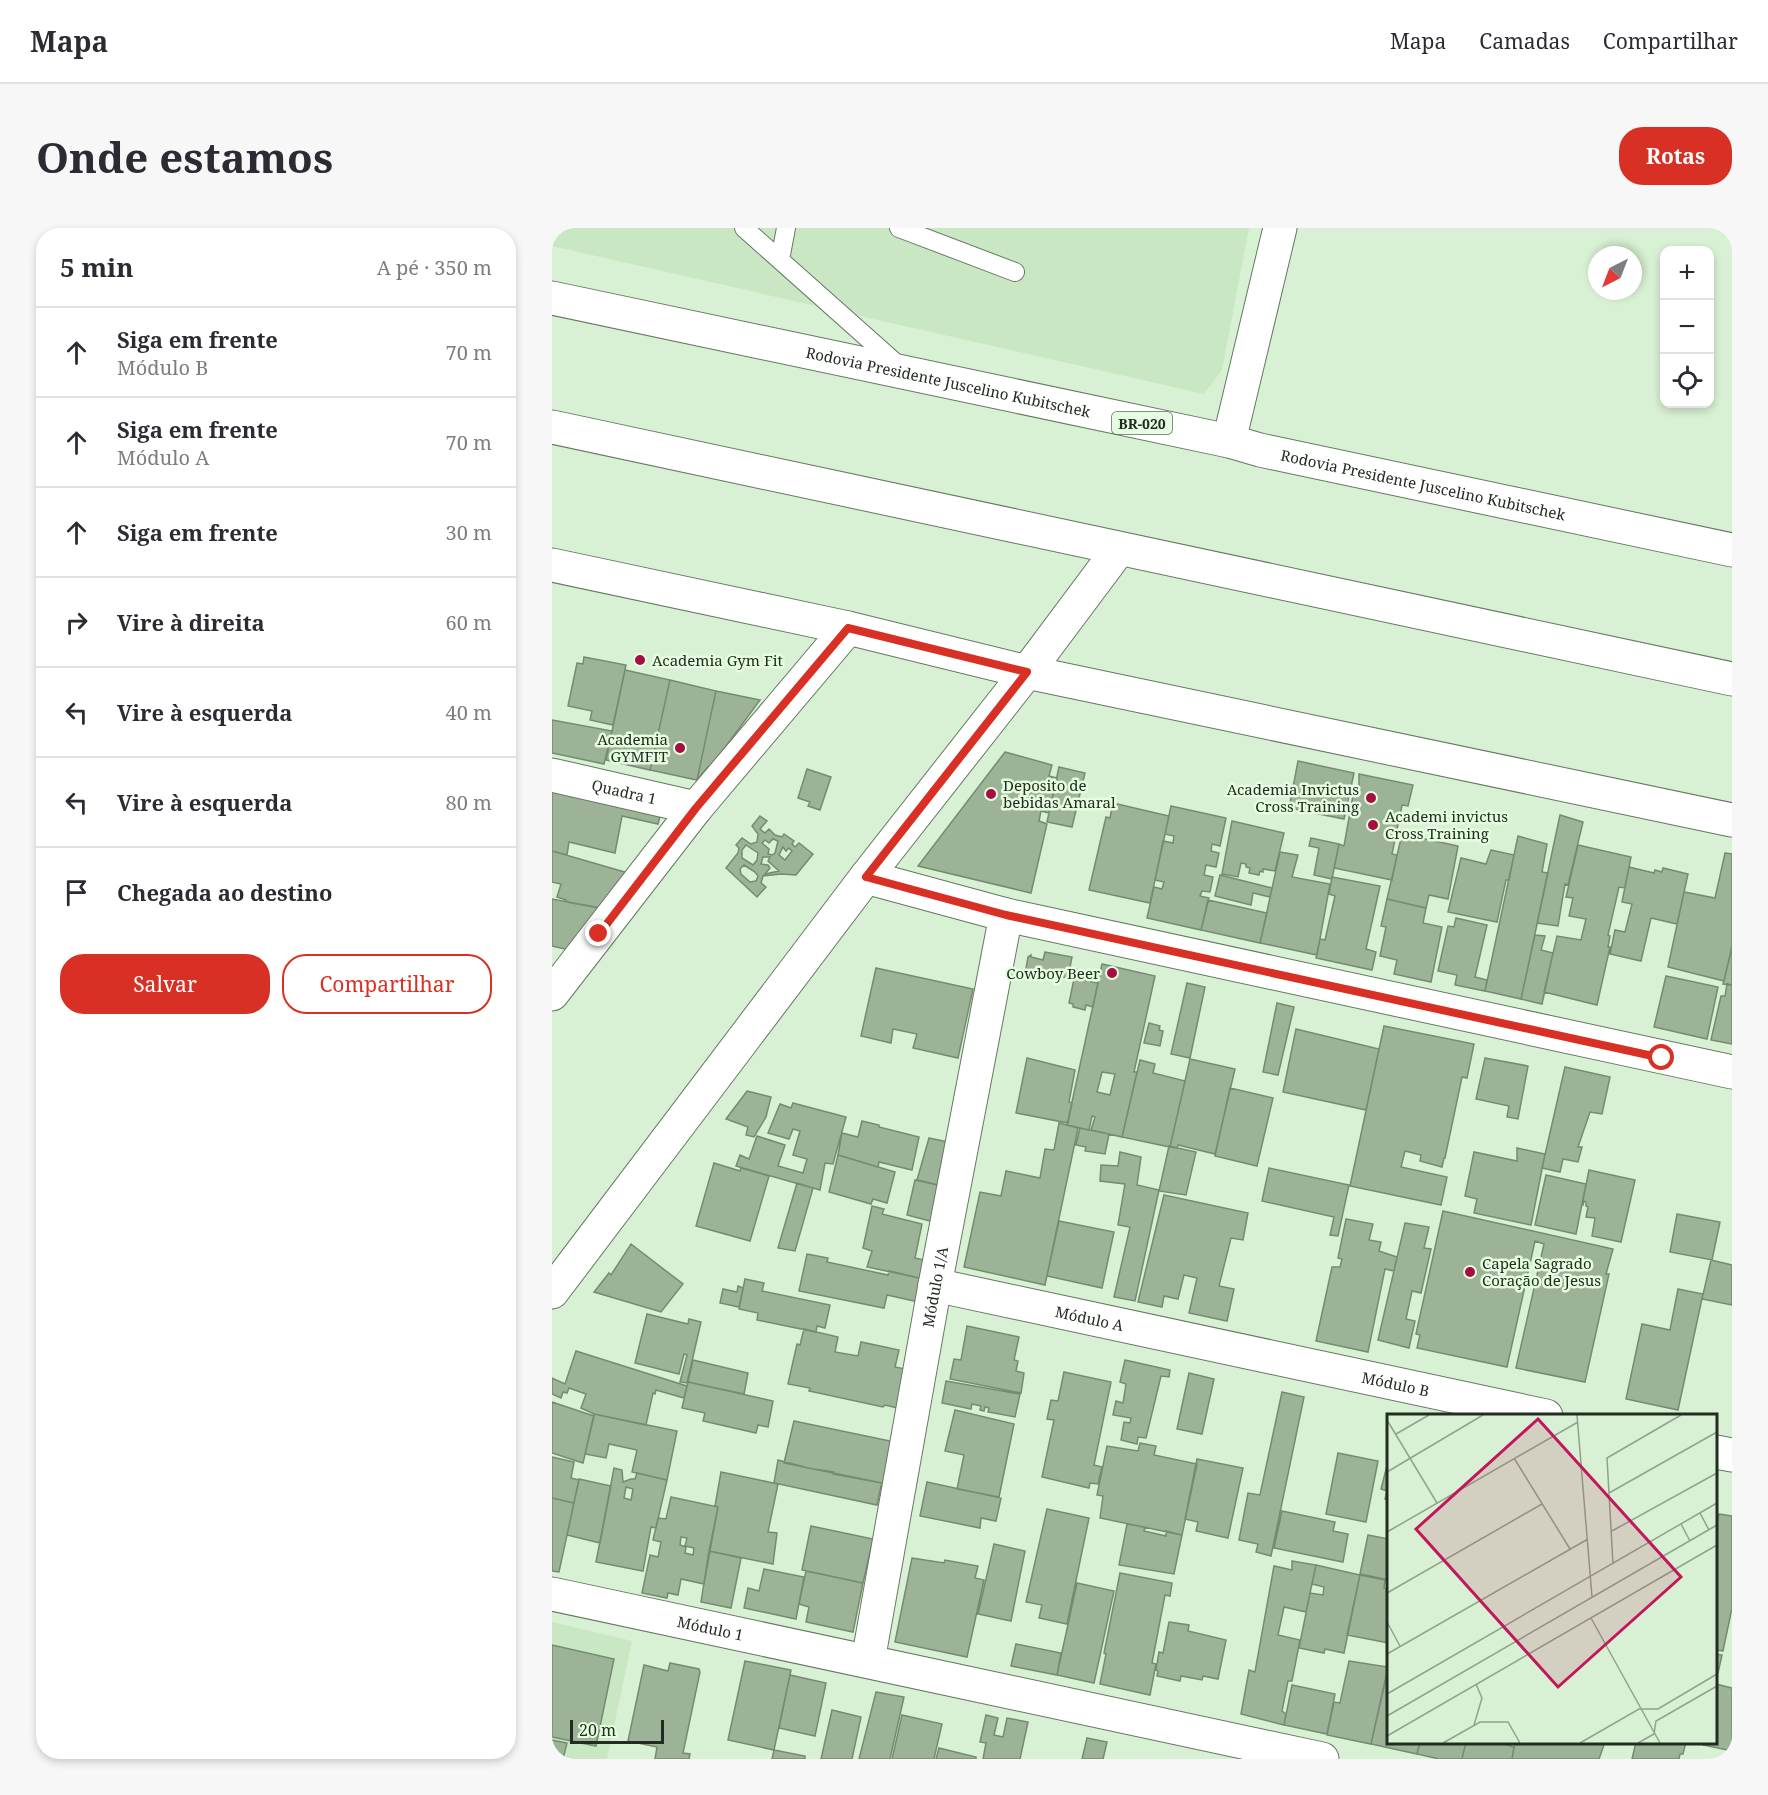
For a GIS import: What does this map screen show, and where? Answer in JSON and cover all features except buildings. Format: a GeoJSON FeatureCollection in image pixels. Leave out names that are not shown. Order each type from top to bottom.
{"type":"FeatureCollection","features":[{"type":"Feature","properties":{"kind":"main road"},"geometry":{"type":"LineString","coordinates":[[1229,441],[1280,228]]}},
{"type":"Feature","properties":{"kind":"main road","name":"Rodovia Presidente Juscelino Kubitschek"},"geometry":{"type":"LineString","coordinates":[[552,298],[1732,550]]}},
{"type":"Feature","properties":{"kind":"main road"},"geometry":{"type":"LineString","coordinates":[[552,427],[1732,679]]}},
{"type":"Feature","properties":{"kind":"main road"},"geometry":{"type":"LineString","coordinates":[[552,1292],[866,877],[1027,672],[1119,549]]}},
{"type":"Feature","properties":{"kind":"main road"},"geometry":{"type":"LineString","coordinates":[[552,565],[848,628],[1027,672],[1732,820]]}},
{"type":"Feature","properties":{"kind":"main road"},"geometry":{"type":"LineString","coordinates":[[552,994],[696,808],[848,628]]}},
{"type":"Feature","properties":{"kind":"main road","name":"Quadra 1"},"geometry":{"type":"LineString","coordinates":[[552,775],[696,808]]}},
{"type":"Feature","properties":{"kind":"main road"},"geometry":{"type":"LineString","coordinates":[[866,877],[1006,915],[1732,1072]]}},
{"type":"Feature","properties":{"kind":"main road","name":"Módulo 1/A"},"geometry":{"type":"LineString","coordinates":[[868,1661],[935,1285],[1006,915]]}},
{"type":"Feature","properties":{"kind":"main road","name":"Módulo A"},"geometry":{"type":"LineString","coordinates":[[935,1285],[1244,1351]]}},
{"type":"Feature","properties":{"kind":"main road","name":"Módulo B"},"geometry":{"type":"LineString","coordinates":[[1244,1351],[1537,1414]]}},
{"type":"Feature","properties":{"kind":"main road"},"geometry":{"type":"LineString","coordinates":[[1717,1452],[1732,1455]]}},
{"type":"Feature","properties":{"kind":"main road","name":"Módulo 1"},"geometry":{"type":"LineString","coordinates":[[552,1594],[868,1661]]}},
{"type":"Feature","properties":{"kind":"main road"},"geometry":{"type":"LineString","coordinates":[[868,1661],[1322,1759]]}},
{"type":"Feature","properties":{"kind":"lane"},"geometry":{"type":"LineString","coordinates":[[744,228],[907,373]]}},
{"type":"Feature","properties":{"kind":"lane"},"geometry":{"type":"LineString","coordinates":[[780,260],[786,228]]}},
{"type":"Feature","properties":{"kind":"lane"},"geometry":{"type":"LineString","coordinates":[[899,228],[1015,272]]}},
{"type":"Feature","properties":{"kind":"shaded area"},"geometry":{"type":"Polygon","coordinates":[[[552,228],[1249,228],[1222,370],[1204,394],[552,246],[552,228]]]}},
{"type":"Feature","properties":{"kind":"shaded area"},"geometry":{"type":"Polygon","coordinates":[[[552,1622],[632,1641],[607,1759],[552,1759],[552,1622]]]}},
{"type":"Feature","properties":{"kind":"place","name":"Academia Gym Fit"},"geometry":{"type":"Point","coordinates":[640,660]}},
{"type":"Feature","properties":{"kind":"place","name":"Academia GYMFIT"},"geometry":{"type":"Point","coordinates":[680,748]}},
{"type":"Feature","properties":{"kind":"place","name":"Deposito de bebidas Amaral"},"geometry":{"type":"Point","coordinates":[991,794]}},
{"type":"Feature","properties":{"kind":"place","name":"Academia Invictus Cross Training"},"geometry":{"type":"Point","coordinates":[1371,798]}},
{"type":"Feature","properties":{"kind":"place","name":"Academi invictus Cross Training"},"geometry":{"type":"Point","coordinates":[1373,825]}},
{"type":"Feature","properties":{"kind":"place","name":"Cowboy Beer"},"geometry":{"type":"Point","coordinates":[1112,973]}},
{"type":"Feature","properties":{"kind":"place","name":"Capela Sagrado Coração de Jesus"},"geometry":{"type":"Point","coordinates":[1470,1272]}},
{"type":"Feature","properties":{"kind":"route"},"geometry":{"type":"LineString","coordinates":[[599,934],[696,808],[848,628],[1027,672],[866,877],[1006,915],[1662,1058]]}}]}
